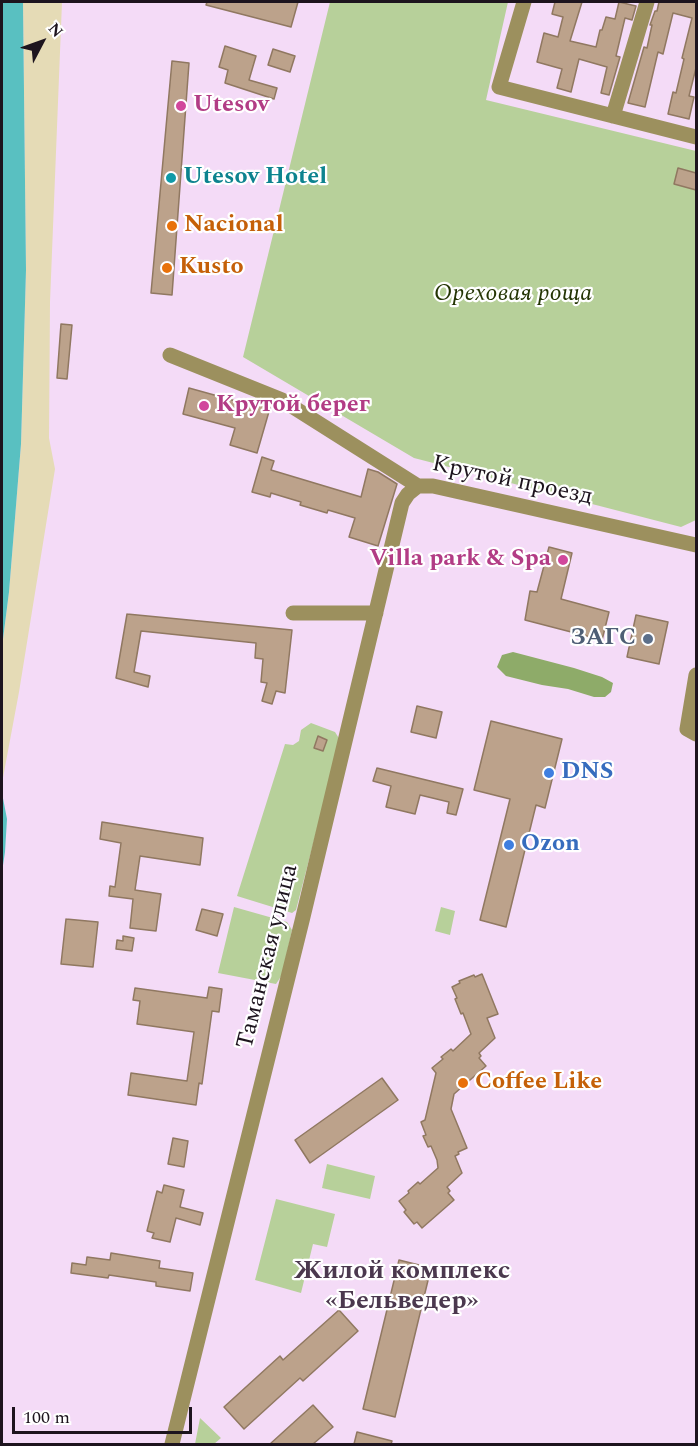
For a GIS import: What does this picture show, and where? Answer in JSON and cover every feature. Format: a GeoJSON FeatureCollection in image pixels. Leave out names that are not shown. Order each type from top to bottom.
{"type":"FeatureCollection","features":[{"type":"Feature","properties":{"kind":"street"},"geometry":{"type":"LineString","coordinates":[[524,2],[499,87],[696,137]]}},
{"type":"Feature","properties":{"kind":"street"},"geometry":{"type":"LineString","coordinates":[[613,116],[647,2]]}},
{"type":"Feature","properties":{"kind":"street","name":"Крутой проезд"},"geometry":{"type":"LineString","coordinates":[[170,355],[282,400],[418,486],[432,486],[696,545]]}},
{"type":"Feature","properties":{"kind":"street","name":"Таманская улица"},"geometry":{"type":"LineString","coordinates":[[172,1444],[302,921],[402,503],[418,486]]}},
{"type":"Feature","properties":{"kind":"street"},"geometry":{"type":"LineString","coordinates":[[293,613],[376,614]]}},
{"type":"Feature","properties":{"kind":"street"},"geometry":{"type":"LineString","coordinates":[[692,731],[696,675]]}},
{"type":"Feature","properties":{"kind":"green space","name":"Ореховая роща"},"geometry":{"type":"Polygon","coordinates":[[[330,2],[508,2],[486,100],[696,151],[696,520],[681,527],[414,458],[243,357],[330,2]]]}},
{"type":"Feature","properties":{"kind":"green space"},"geometry":{"type":"Polygon","coordinates":[[[311,723],[335,732],[340,740],[296,910],[292,913],[237,896],[285,744],[293,745],[299,741],[301,730],[311,723]]]}},
{"type":"Feature","properties":{"kind":"green space"},"geometry":{"type":"Polygon","coordinates":[[[234,907],[287,922],[292,930],[282,975],[276,984],[218,973],[234,907]]]}},
{"type":"Feature","properties":{"kind":"green space"},"geometry":{"type":"Polygon","coordinates":[[[441,907],[455,911],[450,935],[435,931],[441,907]]]}},
{"type":"Feature","properties":{"kind":"green space"},"geometry":{"type":"Polygon","coordinates":[[[327,1164],[375,1176],[370,1199],[322,1188],[327,1164]]]}},
{"type":"Feature","properties":{"kind":"green space"},"geometry":{"type":"Polygon","coordinates":[[[276,1199],[335,1214],[327,1247],[313,1244],[301,1293],[255,1280],[276,1199]]]}},
{"type":"Feature","properties":{"kind":"green space"},"geometry":{"type":"Polygon","coordinates":[[[200,1418],[221,1438],[214,1444],[195,1444],[200,1418]]]}},
{"type":"Feature","properties":{"kind":"shaded area"},"geometry":{"type":"Polygon","coordinates":[[[2,2],[23,2],[26,270],[21,444],[9,592],[2,647],[2,2]]]}},
{"type":"Feature","properties":{"kind":"shaded area"},"geometry":{"type":"Polygon","coordinates":[[[513,652],[602,677],[613,683],[611,692],[605,697],[594,697],[506,676],[497,667],[502,655],[513,652]]]}},
{"type":"Feature","properties":{"kind":"shaded area"},"geometry":{"type":"Polygon","coordinates":[[[2,793],[7,819],[2,872],[2,793]]]}},
{"type":"Feature","properties":{"kind":"sand"},"geometry":{"type":"Polygon","coordinates":[[[23,2],[62,2],[50,302],[49,438],[55,469],[2,783],[2,647],[9,592],[21,444],[26,270],[23,2]]]}},
{"type":"Feature","properties":{"kind":"building"},"geometry":{"type":"Polygon","coordinates":[[[207,2],[298,2],[291,27],[206,5],[207,2]]]}},
{"type":"Feature","properties":{"kind":"building"},"geometry":{"type":"Polygon","coordinates":[[[555,2],[582,2],[570,41],[596,47],[606,17],[615,19],[619,2],[636,6],[632,20],[625,18],[616,56],[620,57],[609,95],[601,93],[607,67],[579,59],[571,92],[557,88],[562,69],[537,62],[544,33],[558,37],[563,17],[552,14],[555,2]]]}},
{"type":"Feature","properties":{"kind":"building"},"geometry":{"type":"Polygon","coordinates":[[[659,2],[696,2],[696,68],[689,96],[694,97],[689,119],[668,114],[673,92],[676,93],[692,18],[673,13],[663,54],[658,52],[645,107],[628,103],[644,47],[647,48],[652,25],[650,25],[659,2]]]}},
{"type":"Feature","properties":{"kind":"building"},"geometry":{"type":"Polygon","coordinates":[[[225,46],[256,56],[249,80],[277,88],[274,99],[225,83],[228,70],[219,67],[225,46]]]}},
{"type":"Feature","properties":{"kind":"building"},"geometry":{"type":"Polygon","coordinates":[[[273,49],[295,56],[290,72],[268,65],[273,49]]]}},
{"type":"Feature","properties":{"kind":"building","name":"Utesov Hotel"},"geometry":{"type":"Polygon","coordinates":[[[172,61],[189,63],[172,295],[151,293],[172,61]]]}},
{"type":"Feature","properties":{"kind":"building"},"geometry":{"type":"Polygon","coordinates":[[[678,168],[696,173],[696,190],[674,184],[678,168]]]}},
{"type":"Feature","properties":{"kind":"building"},"geometry":{"type":"Polygon","coordinates":[[[61,324],[72,325],[67,379],[57,378],[61,324]]]}},
{"type":"Feature","properties":{"kind":"building"},"geometry":{"type":"Polygon","coordinates":[[[189,388],[270,408],[257,453],[230,445],[235,428],[183,414],[189,388]]]}},
{"type":"Feature","properties":{"kind":"building"},"geometry":{"type":"Polygon","coordinates":[[[262,457],[274,461],[271,470],[361,497],[368,469],[378,472],[397,484],[378,546],[349,537],[355,518],[300,505],[301,502],[271,493],[270,497],[252,492],[262,457]]]}},
{"type":"Feature","properties":{"kind":"building"},"geometry":{"type":"Polygon","coordinates":[[[549,547],[572,553],[561,599],[609,612],[602,640],[525,620],[530,591],[537,592],[549,547]]]}},
{"type":"Feature","properties":{"kind":"building"},"geometry":{"type":"Polygon","coordinates":[[[127,614],[292,630],[285,693],[276,691],[272,704],[262,701],[267,683],[261,682],[263,659],[255,658],[256,643],[141,631],[134,672],[150,676],[148,687],[116,678],[127,614]]]}},
{"type":"Feature","properties":{"kind":"building","name":"ЗАГС"},"geometry":{"type":"Polygon","coordinates":[[[636,615],[668,622],[659,664],[627,657],[636,615]]]}},
{"type":"Feature","properties":{"kind":"building"},"geometry":{"type":"Polygon","coordinates":[[[417,706],[442,712],[436,738],[411,732],[417,706]]]}},
{"type":"Feature","properties":{"kind":"building"},"geometry":{"type":"Polygon","coordinates":[[[491,721],[562,739],[545,808],[536,805],[506,927],[480,920],[510,799],[474,790],[491,721]]]}},
{"type":"Feature","properties":{"kind":"building"},"geometry":{"type":"Polygon","coordinates":[[[318,736],[327,740],[323,751],[314,748],[318,736]]]}},
{"type":"Feature","properties":{"kind":"building"},"geometry":{"type":"Polygon","coordinates":[[[377,768],[463,789],[456,815],[447,813],[449,802],[420,795],[415,814],[386,807],[391,786],[373,781],[377,768]]]}},
{"type":"Feature","properties":{"kind":"building"},"geometry":{"type":"Polygon","coordinates":[[[102,822],[203,838],[200,865],[140,856],[135,890],[161,894],[156,931],[130,928],[133,899],[109,896],[110,886],[115,887],[121,843],[100,839],[102,822]]]}},
{"type":"Feature","properties":{"kind":"building"},"geometry":{"type":"Polygon","coordinates":[[[202,909],[223,914],[217,936],[196,930],[202,909]]]}},
{"type":"Feature","properties":{"kind":"building"},"geometry":{"type":"Polygon","coordinates":[[[66,919],[98,922],[93,967],[61,964],[66,919]]]}},
{"type":"Feature","properties":{"kind":"building"},"geometry":{"type":"Polygon","coordinates":[[[123,936],[134,938],[132,951],[116,949],[117,940],[123,941],[123,936]]]}},
{"type":"Feature","properties":{"kind":"building"},"geometry":{"type":"Polygon","coordinates":[[[482,974],[498,1014],[487,1018],[495,1038],[479,1053],[481,1056],[479,1058],[486,1066],[454,1094],[451,1109],[467,1148],[455,1156],[462,1173],[447,1187],[450,1191],[448,1193],[454,1200],[422,1228],[417,1222],[414,1224],[404,1212],[406,1210],[399,1201],[418,1182],[420,1184],[438,1168],[431,1146],[428,1147],[423,1136],[426,1135],[421,1122],[425,1120],[436,1073],[432,1068],[443,1059],[441,1057],[451,1049],[453,1051],[471,1034],[452,987],[460,983],[459,981],[482,974]]]}},
{"type":"Feature","properties":{"kind":"building"},"geometry":{"type":"Polygon","coordinates":[[[209,987],[222,989],[219,1012],[212,1011],[202,1084],[199,1083],[196,1105],[128,1095],[131,1073],[187,1081],[194,1032],[137,1024],[140,1001],[133,1000],[135,988],[207,998],[209,987]]]}},
{"type":"Feature","properties":{"kind":"building"},"geometry":{"type":"Polygon","coordinates":[[[382,1078],[398,1100],[310,1163],[295,1140],[382,1078]]]}},
{"type":"Feature","properties":{"kind":"building"},"geometry":{"type":"Polygon","coordinates":[[[173,1138],[188,1141],[184,1167],[168,1164],[173,1138]]]}},
{"type":"Feature","properties":{"kind":"building"},"geometry":{"type":"Polygon","coordinates":[[[164,1185],[184,1190],[180,1207],[203,1213],[200,1225],[176,1218],[170,1242],[152,1238],[154,1233],[147,1231],[157,1191],[162,1193],[164,1185]]]}},
{"type":"Feature","properties":{"kind":"building"},"geometry":{"type":"Polygon","coordinates":[[[111,1253],[160,1261],[159,1268],[193,1273],[190,1291],[156,1286],[156,1282],[109,1275],[108,1278],[71,1273],[72,1263],[86,1265],[87,1257],[110,1260],[111,1253]]]}},
{"type":"Feature","properties":{"kind":"building"},"geometry":{"type":"Polygon","coordinates":[[[399,1260],[431,1268],[395,1417],[363,1409],[399,1260]]]}},
{"type":"Feature","properties":{"kind":"building"},"geometry":{"type":"Polygon","coordinates":[[[339,1310],[358,1331],[303,1381],[300,1378],[244,1429],[224,1407],[280,1356],[283,1360],[339,1310]]]}},
{"type":"Feature","properties":{"kind":"building"},"geometry":{"type":"Polygon","coordinates":[[[313,1405],[333,1427],[313,1444],[270,1444],[313,1405]]]}},
{"type":"Feature","properties":{"kind":"building"},"geometry":{"type":"Polygon","coordinates":[[[357,1432],[392,1441],[391,1444],[354,1444],[357,1432]]]}},
{"type":"Feature","properties":{"kind":"place","name":"Utesov"},"geometry":{"type":"Point","coordinates":[181,106]}},
{"type":"Feature","properties":{"kind":"place","name":"Utesov Hotel"},"geometry":{"type":"Point","coordinates":[171,178]}},
{"type":"Feature","properties":{"kind":"place","name":"Nacional"},"geometry":{"type":"Point","coordinates":[172,226]}},
{"type":"Feature","properties":{"kind":"place","name":"Kusto"},"geometry":{"type":"Point","coordinates":[167,268]}},
{"type":"Feature","properties":{"kind":"place","name":"Крутой берег"},"geometry":{"type":"Point","coordinates":[204,406]}},
{"type":"Feature","properties":{"kind":"place","name":"Villa park & Spa"},"geometry":{"type":"Point","coordinates":[563,560]}},
{"type":"Feature","properties":{"kind":"place","name":"ЗАГС"},"geometry":{"type":"Point","coordinates":[648,639]}},
{"type":"Feature","properties":{"kind":"place","name":"DNS"},"geometry":{"type":"Point","coordinates":[549,773]}},
{"type":"Feature","properties":{"kind":"place","name":"Ozon"},"geometry":{"type":"Point","coordinates":[509,845]}},
{"type":"Feature","properties":{"kind":"place","name":"Coffee Like"},"geometry":{"type":"Point","coordinates":[463,1083]}},
{"type":"Feature","properties":{"kind":"district","name":"Жилой комплекс «Бельведер»"},"geometry":{"type":"Point","coordinates":[402,1288]}}]}
